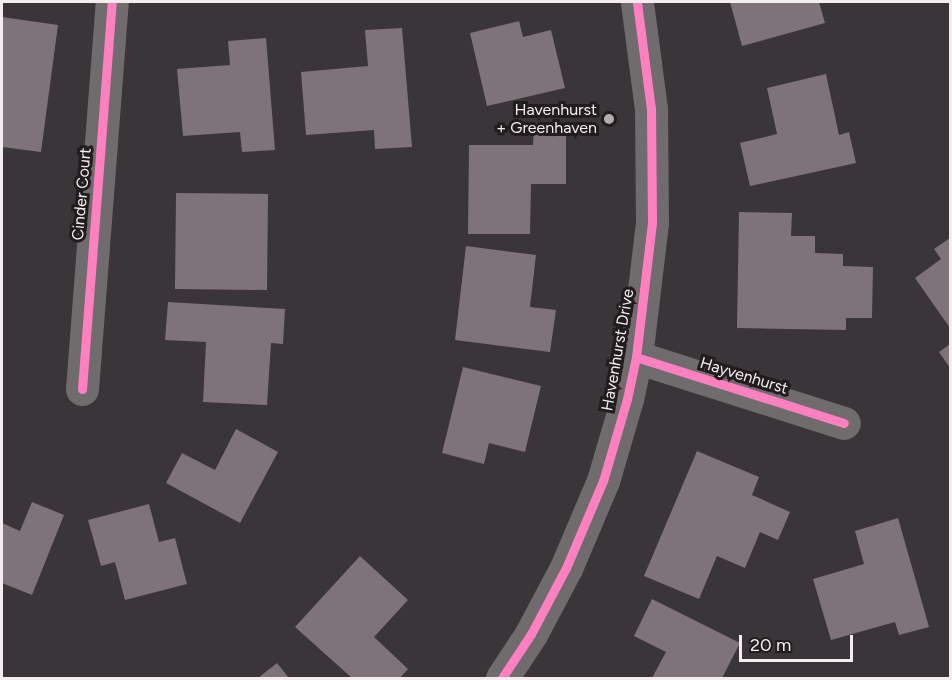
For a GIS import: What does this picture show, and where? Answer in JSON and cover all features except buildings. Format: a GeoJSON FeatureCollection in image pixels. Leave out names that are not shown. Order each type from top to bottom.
{"type":"FeatureCollection","features":[{"type":"Feature","properties":{"kind":"street","name":"Cinder Court"},"geometry":{"type":"LineString","coordinates":[[82,389],[112,2]]}},
{"type":"Feature","properties":{"kind":"street","name":"Havenhurst Drive"},"geometry":{"type":"LineString","coordinates":[[502,678],[531,634],[566,568],[598,492],[627,399],[636,357],[652,222],[651,109],[637,2]]}},
{"type":"Feature","properties":{"kind":"street","name":"Hayvenhurst"},"geometry":{"type":"LineString","coordinates":[[636,357],[844,423]]}},
{"type":"Feature","properties":{"kind":"cycle path"},"geometry":{"type":"LineString","coordinates":[[82,389],[112,2]]}},
{"type":"Feature","properties":{"kind":"cycle path"},"geometry":{"type":"LineString","coordinates":[[502,678],[531,634],[566,568],[603,481],[627,399],[636,357],[652,222],[651,109],[637,2]]}},
{"type":"Feature","properties":{"kind":"cycle path"},"geometry":{"type":"LineString","coordinates":[[636,357],[844,423]]}},
{"type":"Feature","properties":{"kind":"place","name":"Havenhurst + Greenhaven"},"geometry":{"type":"Point","coordinates":[609,119]}}]}
